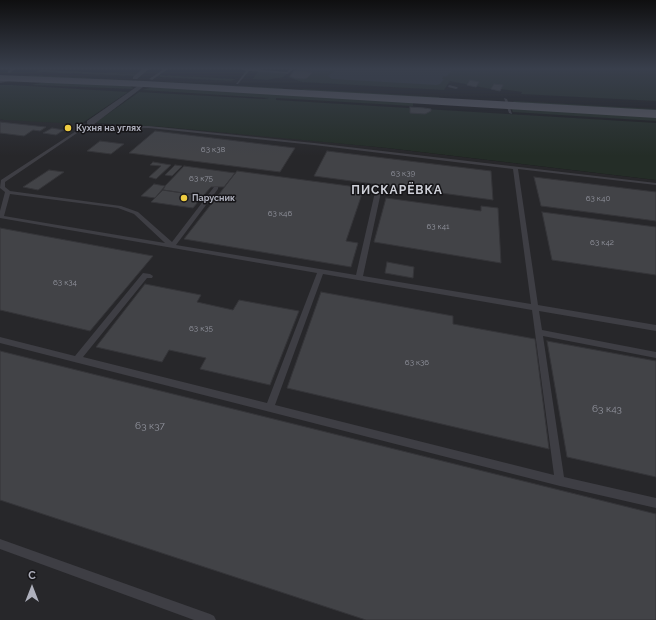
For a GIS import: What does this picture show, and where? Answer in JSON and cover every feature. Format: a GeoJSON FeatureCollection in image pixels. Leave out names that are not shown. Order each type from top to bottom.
{"type":"FeatureCollection","features":[{"type":"Feature","properties":{"kind":"main road"},"geometry":{"type":"LineString","coordinates":[[470,98],[508,106],[656,114]]}},
{"type":"Feature","properties":{"kind":"main road"},"geometry":{"type":"LineString","coordinates":[[508,106],[656,107]]}},
{"type":"Feature","properties":{"kind":"street"},"geometry":{"type":"LineString","coordinates":[[88,124],[120,98]]}},
{"type":"Feature","properties":{"kind":"lane"},"geometry":{"type":"LineString","coordinates":[[172,246],[136,213],[119,207],[8,192],[2,187],[3,181],[88,124],[157,128],[314,144],[656,184]]}},
{"type":"Feature","properties":{"kind":"lane"},"geometry":{"type":"LineString","coordinates":[[515,167],[560,481]]}},
{"type":"Feature","properties":{"kind":"lane"},"geometry":{"type":"LineString","coordinates":[[172,246],[216,188]]}},
{"type":"Feature","properties":{"kind":"lane"},"geometry":{"type":"LineString","coordinates":[[8,192],[0,217],[656,328]]}},
{"type":"Feature","properties":{"kind":"lane"},"geometry":{"type":"LineString","coordinates":[[359,278],[378,192]]}},
{"type":"Feature","properties":{"kind":"lane"},"geometry":{"type":"LineString","coordinates":[[270,408],[321,271]]}},
{"type":"Feature","properties":{"kind":"lane"},"geometry":{"type":"LineString","coordinates":[[76,360],[145,275],[150,276]]}},
{"type":"Feature","properties":{"kind":"lane"},"geometry":{"type":"LineString","coordinates":[[538,332],[656,355]]}},
{"type":"Feature","properties":{"kind":"lane"},"geometry":{"type":"LineString","coordinates":[[0,340],[560,481],[656,503]]}},
{"type":"Feature","properties":{"kind":"lane"},"geometry":{"type":"LineString","coordinates":[[0,544],[210,620]]}},
{"type":"Feature","properties":{"kind":"shaded area"},"geometry":{"type":"Polygon","coordinates":[[[0,98],[119,98],[81,124],[0,119],[0,98]]]}},
{"type":"Feature","properties":{"kind":"shaded area"},"geometry":{"type":"Polygon","coordinates":[[[131,98],[343,98],[413,102],[413,106],[276,98],[276,100],[656,123],[656,180],[387,148],[164,127],[95,123],[131,98]]]}},
{"type":"Feature","properties":{"kind":"shaded area"},"geometry":{"type":"Polygon","coordinates":[[[410,98],[439,98],[439,100],[410,98]]]}},
{"type":"Feature","properties":{"kind":"shaded area"},"geometry":{"type":"Polygon","coordinates":[[[597,98],[656,98],[656,101],[597,98]]]}},
{"type":"Feature","properties":{"kind":"shaded area"},"geometry":{"type":"Polygon","coordinates":[[[513,102],[656,109],[656,112],[513,102]]]}},
{"type":"Feature","properties":{"kind":"shaded area"},"geometry":{"type":"Polygon","coordinates":[[[511,108],[656,117],[656,121],[513,112],[511,108]]]}},
{"type":"Feature","properties":{"kind":"shaded area"},"geometry":{"type":"Polygon","coordinates":[[[0,119],[164,127],[269,136],[387,148],[656,180],[656,620],[0,620],[0,119]]]}},
{"type":"Feature","properties":{"kind":"building"},"geometry":{"type":"Polygon","coordinates":[[[410,107],[431,109],[431,111],[425,114],[410,113],[410,107]]]}},
{"type":"Feature","properties":{"kind":"building"},"geometry":{"type":"Polygon","coordinates":[[[0,122],[46,127],[40,131],[33,130],[24,136],[0,133],[0,122]]]}},
{"type":"Feature","properties":{"kind":"building"},"geometry":{"type":"Polygon","coordinates":[[[52,128],[64,130],[56,135],[43,133],[52,128]]]}},
{"type":"Feature","properties":{"kind":"building"},"geometry":{"type":"Polygon","coordinates":[[[155,131],[295,148],[280,172],[129,153],[155,131]]]}},
{"type":"Feature","properties":{"kind":"building"},"geometry":{"type":"Polygon","coordinates":[[[100,141],[124,144],[111,154],[87,151],[100,141]]]}},
{"type":"Feature","properties":{"kind":"building"},"geometry":{"type":"Polygon","coordinates":[[[327,151],[491,171],[493,200],[314,176],[327,151]]]}},
{"type":"Feature","properties":{"kind":"building"},"geometry":{"type":"Polygon","coordinates":[[[153,162],[171,165],[156,179],[149,177],[161,166],[150,165],[153,162]]]}},
{"type":"Feature","properties":{"kind":"building"},"geometry":{"type":"Polygon","coordinates":[[[175,165],[182,166],[172,176],[165,175],[175,165]]]}},
{"type":"Feature","properties":{"kind":"building"},"geometry":{"type":"Polygon","coordinates":[[[184,166],[235,173],[224,187],[211,187],[203,196],[163,190],[184,166]]]}},
{"type":"Feature","properties":{"kind":"building"},"geometry":{"type":"Polygon","coordinates":[[[49,170],[64,172],[38,190],[23,187],[49,170]]]}},
{"type":"Feature","properties":{"kind":"building"},"geometry":{"type":"Polygon","coordinates":[[[237,171],[364,188],[346,241],[358,243],[351,267],[184,239],[237,171]]]}},
{"type":"Feature","properties":{"kind":"building"},"geometry":{"type":"Polygon","coordinates":[[[534,177],[656,192],[656,221],[541,206],[534,177]]]}},
{"type":"Feature","properties":{"kind":"building"},"geometry":{"type":"Polygon","coordinates":[[[154,184],[165,186],[155,198],[141,196],[154,184]]]}},
{"type":"Feature","properties":{"kind":"building"},"geometry":{"type":"Polygon","coordinates":[[[163,190],[203,196],[193,208],[151,202],[163,190]]]}},
{"type":"Feature","properties":{"kind":"building"},"geometry":{"type":"Polygon","coordinates":[[[386,198],[481,211],[481,206],[498,208],[501,263],[374,242],[386,198]]]}},
{"type":"Feature","properties":{"kind":"building"},"geometry":{"type":"Polygon","coordinates":[[[542,212],[656,227],[656,275],[552,260],[542,212]]]}},
{"type":"Feature","properties":{"kind":"building"},"geometry":{"type":"Polygon","coordinates":[[[0,228],[153,256],[90,331],[0,310],[0,228]]]}},
{"type":"Feature","properties":{"kind":"building"},"geometry":{"type":"Polygon","coordinates":[[[387,262],[414,267],[413,278],[385,273],[387,262]]]}},
{"type":"Feature","properties":{"kind":"building"},"geometry":{"type":"Polygon","coordinates":[[[145,284],[201,295],[197,302],[233,310],[239,300],[299,311],[270,385],[200,369],[206,358],[169,350],[162,362],[96,347],[145,284]]]}},
{"type":"Feature","properties":{"kind":"building"},"geometry":{"type":"Polygon","coordinates":[[[321,292],[453,316],[453,324],[535,339],[549,449],[287,388],[321,292]]]}},
{"type":"Feature","properties":{"kind":"building"},"geometry":{"type":"Polygon","coordinates":[[[547,341],[656,361],[656,477],[567,457],[547,341]]]}},
{"type":"Feature","properties":{"kind":"building"},"geometry":{"type":"Polygon","coordinates":[[[0,351],[656,514],[656,620],[366,620],[0,500],[0,351]]]}},
{"type":"Feature","properties":{"kind":"place","name":"Кухня на углях"},"geometry":{"type":"Point","coordinates":[68,128]}},
{"type":"Feature","properties":{"kind":"place","name":"Парусник"},"geometry":{"type":"Point","coordinates":[184,198]}},
{"type":"Feature","properties":{"kind":"district","name":"ПИСКАРЁВКА"},"geometry":{"type":"Point","coordinates":[397,190]}}]}
